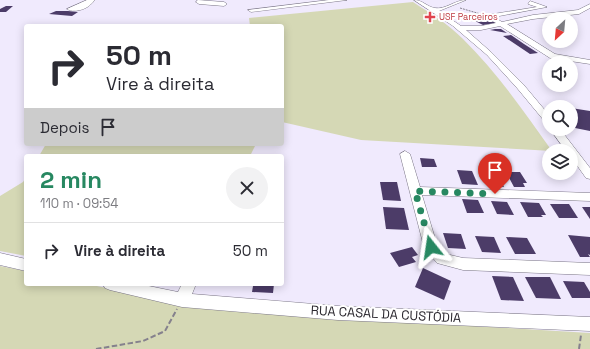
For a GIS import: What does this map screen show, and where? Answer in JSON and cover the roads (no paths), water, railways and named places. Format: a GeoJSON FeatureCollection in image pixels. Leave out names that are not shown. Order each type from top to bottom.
{"type":"FeatureCollection","features":[{"type":"Feature","properties":{"kind":"street"},"geometry":{"type":"LineString","coordinates":[[201,0],[200,2],[224,4]]}},
{"type":"Feature","properties":{"kind":"street"},"geometry":{"type":"LineString","coordinates":[[251,10],[344,0]]}},
{"type":"Feature","properties":{"kind":"street"},"geometry":{"type":"LineString","coordinates":[[416,0],[439,11],[491,55],[515,80],[542,113]]}},
{"type":"Feature","properties":{"kind":"street"},"geometry":{"type":"LineString","coordinates":[[439,11],[463,0]]}},
{"type":"Feature","properties":{"kind":"street"},"geometry":{"type":"LineString","coordinates":[[530,3],[544,7],[489,16],[553,56],[590,62]]}},
{"type":"Feature","properties":{"kind":"street"},"geometry":{"type":"LineString","coordinates":[[460,28],[473,29],[533,17],[579,12],[590,6]]}},
{"type":"Feature","properties":{"kind":"street"},"geometry":{"type":"LineString","coordinates":[[466,33],[473,29]]}},
{"type":"Feature","properties":{"kind":"street"},"geometry":{"type":"LineString","coordinates":[[560,136],[590,175]]}},
{"type":"Feature","properties":{"kind":"street"},"geometry":{"type":"LineString","coordinates":[[405,154],[431,247],[442,259],[463,264],[590,269]]}},
{"type":"Feature","properties":{"kind":"street"},"geometry":{"type":"LineString","coordinates":[[415,191],[590,197]]}},
{"type":"Feature","properties":{"kind":"street"},"geometry":{"type":"LineString","coordinates":[[0,259],[24,265]]}},
{"type":"Feature","properties":{"kind":"street","name":"RUA CASAL DA CUSTÓDIA"},"geometry":{"type":"LineString","coordinates":[[119,286],[182,300],[338,313],[586,324]]}},
{"type":"Feature","properties":{"kind":"street"},"geometry":{"type":"LineString","coordinates":[[182,300],[188,286]]}},
{"type":"Feature","properties":{"kind":"place","name":"USF Parceiros"},"geometry":{"type":"Point","coordinates":[430,17]}}]}
